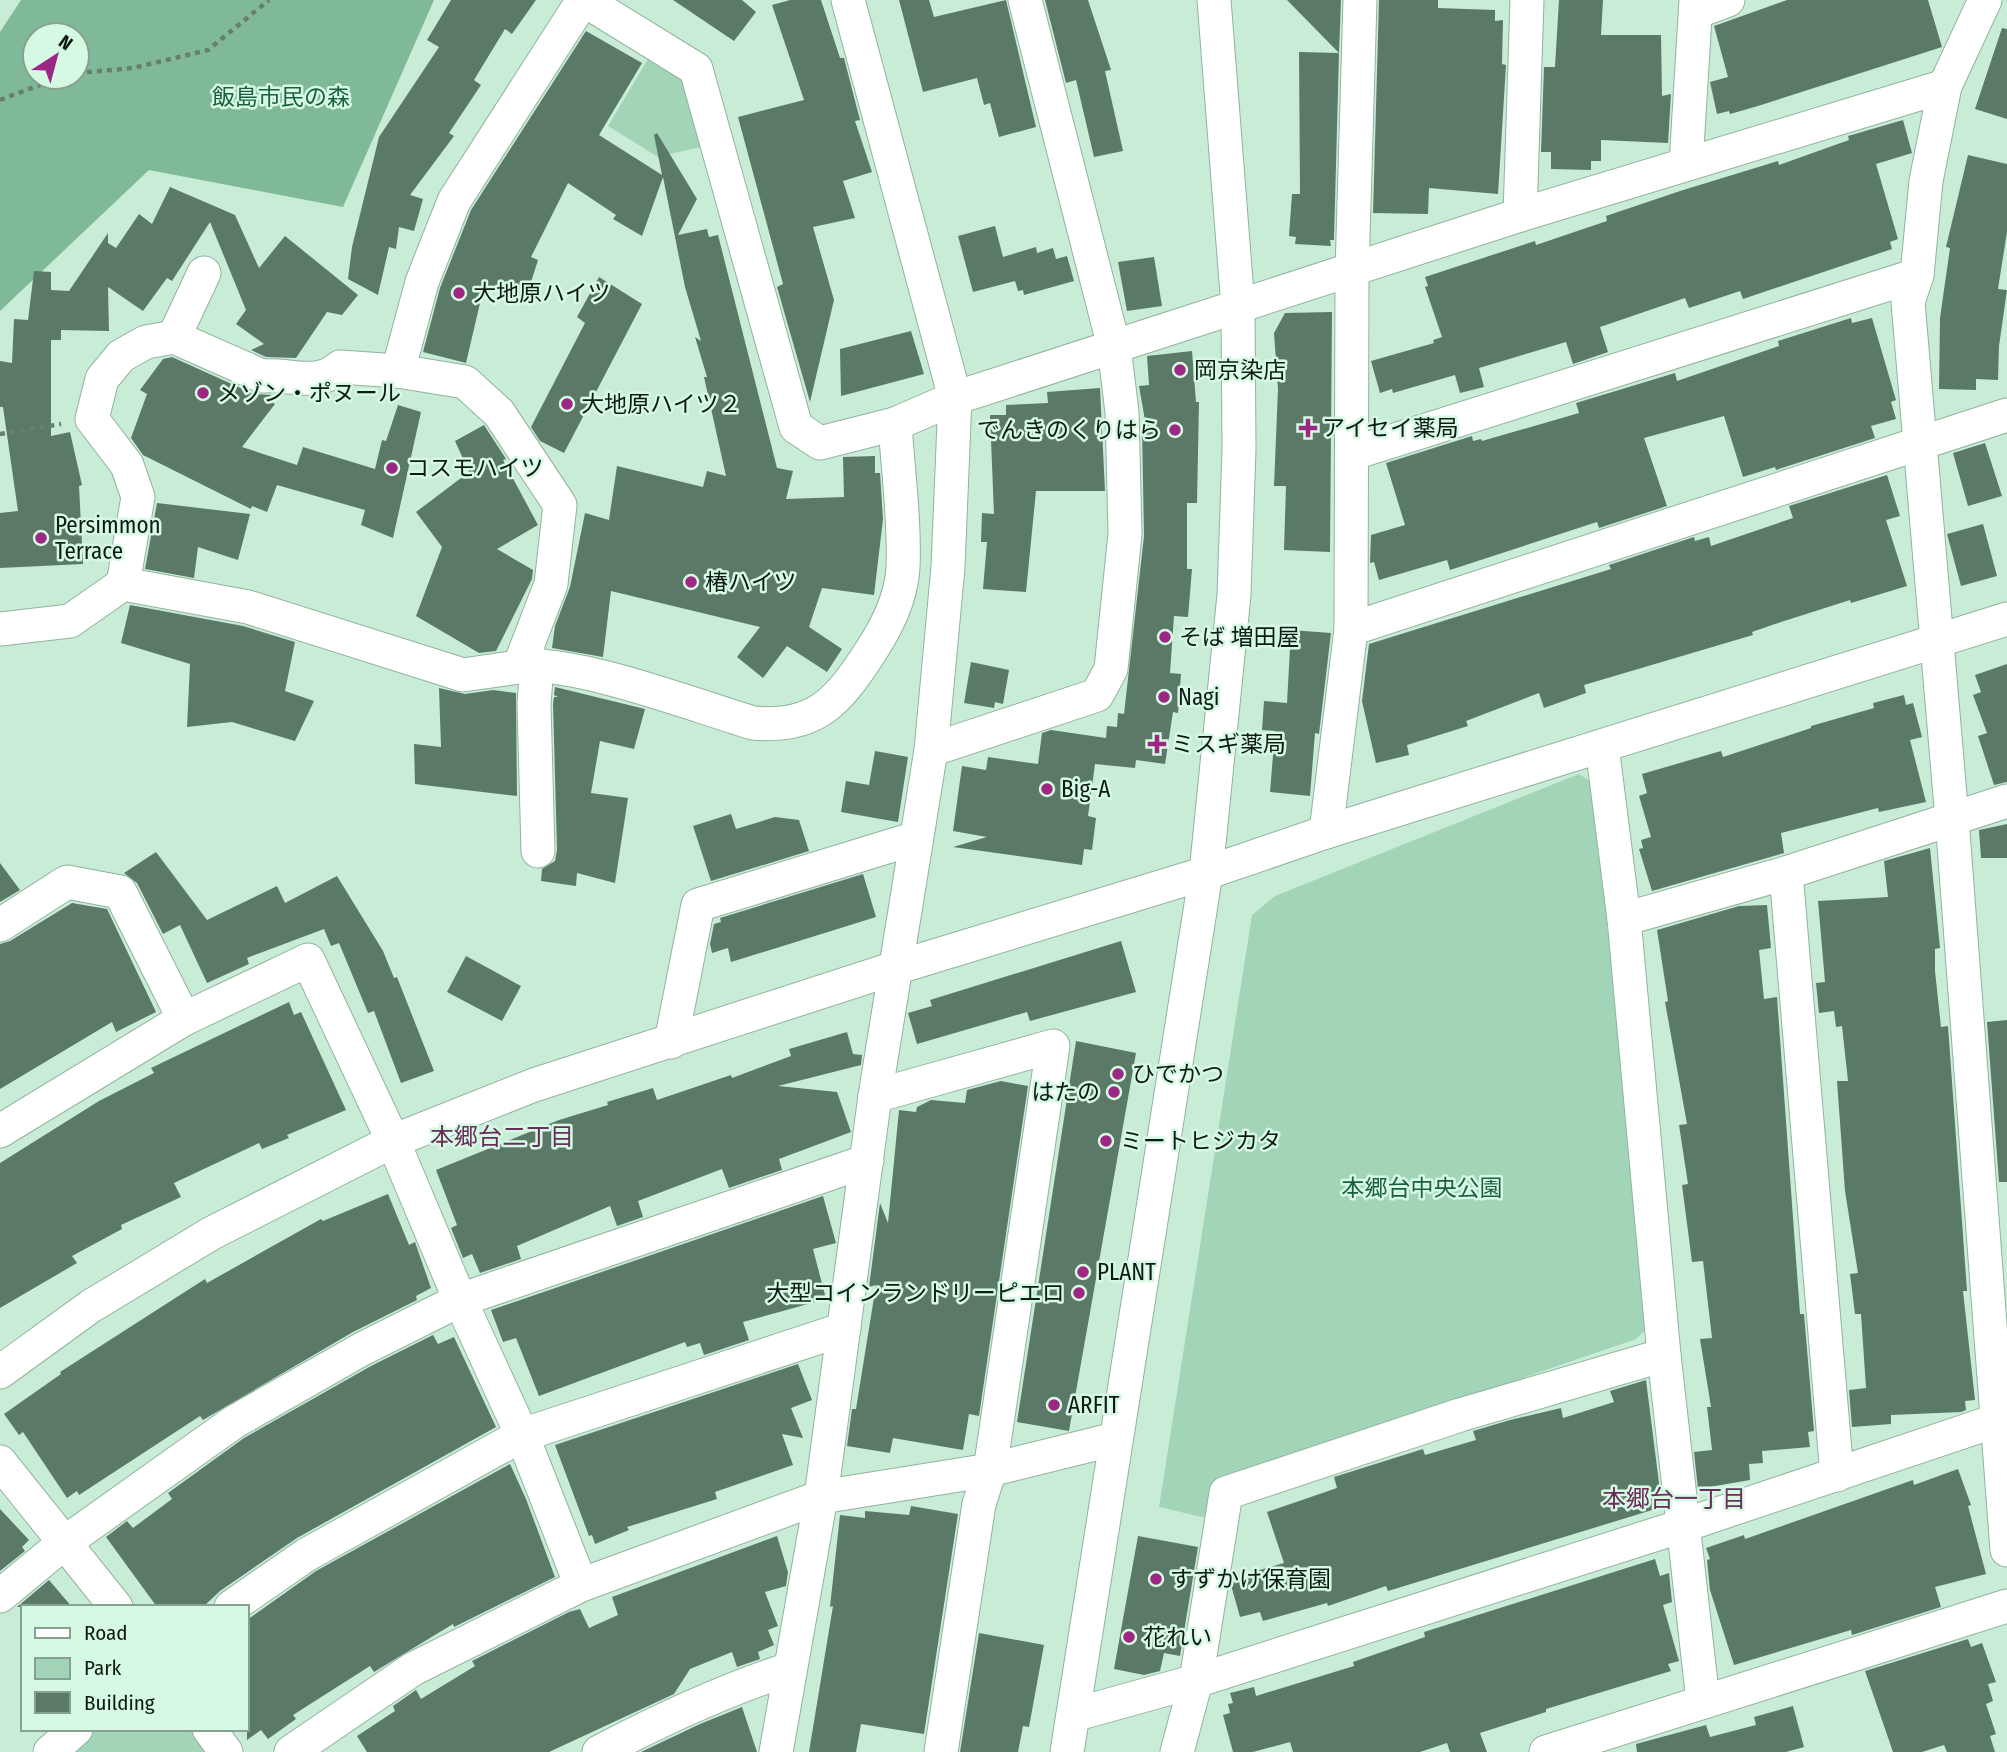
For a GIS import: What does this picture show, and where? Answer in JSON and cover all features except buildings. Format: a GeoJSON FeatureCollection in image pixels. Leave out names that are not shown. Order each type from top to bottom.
{"type":"FeatureCollection","features":[{"type":"Feature","properties":{"kind":"street"},"geometry":{"type":"LineString","coordinates":[[398,371],[422,282],[454,201],[583,0],[696,69],[796,427],[820,443],[895,424],[955,398],[1352,272],[1520,215],[1945,86]]}},
{"type":"Feature","properties":{"kind":"street"},"geometry":{"type":"LineString","coordinates":[[776,1752],[821,1497],[875,1096],[931,750],[948,567],[955,398],[848,0]]}},
{"type":"Feature","properties":{"kind":"street"},"geometry":{"type":"LineString","coordinates":[[931,750],[1097,695],[1111,669],[1125,534],[1122,411],[1114,347],[1025,0]]}},
{"type":"Feature","properties":{"kind":"street"},"geometry":{"type":"LineString","coordinates":[[1067,1752],[1206,873],[1234,595],[1239,449],[1238,307],[1214,0]]}},
{"type":"Feature","properties":{"kind":"street"},"geometry":{"type":"LineString","coordinates":[[1326,832],[1351,629],[1354,453],[1352,272],[1360,0]]}},
{"type":"Feature","properties":{"kind":"street"},"geometry":{"type":"LineString","coordinates":[[1520,215],[1527,0]]}},
{"type":"Feature","properties":{"kind":"street"},"geometry":{"type":"LineString","coordinates":[[1686,164],[1696,6],[1728,0]]}},
{"type":"Feature","properties":{"kind":"street"},"geometry":{"type":"LineString","coordinates":[[1984,0],[1945,86],[1926,181],[1917,275],[1908,302],[2002,1420],[2007,1550]]}},
{"type":"Feature","properties":{"kind":"street"},"geometry":{"type":"LineString","coordinates":[[173,337],[204,273]]}},
{"type":"Feature","properties":{"kind":"street"},"geometry":{"type":"LineString","coordinates":[[1354,453],[1917,275]]}},
{"type":"Feature","properties":{"kind":"street"},"geometry":{"type":"LineString","coordinates":[[0,629],[70,621],[123,584],[138,497],[127,466],[92,419],[102,379],[121,356],[146,342],[173,337],[262,376],[276,375],[303,380],[331,375],[340,367],[398,371],[465,382],[499,413],[560,505],[551,584],[528,666],[534,704],[538,851]]}},
{"type":"Feature","properties":{"kind":"street"},"geometry":{"type":"LineString","coordinates":[[1351,629],[2007,415]]}},
{"type":"Feature","properties":{"kind":"street"},"geometry":{"type":"LineString","coordinates":[[123,584],[248,607],[463,675],[528,666],[589,674],[753,723],[781,726],[821,711],[843,694],[888,624],[903,568],[895,424]]}},
{"type":"Feature","properties":{"kind":"street"},"geometry":{"type":"LineString","coordinates":[[0,1372],[91,1306],[212,1233],[393,1142],[534,1086],[895,968],[1206,873],[1326,832],[2007,619]]}},
{"type":"Feature","properties":{"kind":"street"},"geometry":{"type":"LineString","coordinates":[[1602,746],[1624,919],[1664,1355],[1703,1701]]}},
{"type":"Feature","properties":{"kind":"street"},"geometry":{"type":"LineString","coordinates":[[1624,919],[1786,873],[2007,801]]}},
{"type":"Feature","properties":{"kind":"street"},"geometry":{"type":"LineString","coordinates":[[671,1042],[698,905],[916,838]]}},
{"type":"Feature","properties":{"kind":"street"},"geometry":{"type":"LineString","coordinates":[[1786,873],[1838,1475]]}},
{"type":"Feature","properties":{"kind":"street"},"geometry":{"type":"LineString","coordinates":[[0,925],[67,883],[120,892],[184,1019]]}},
{"type":"Feature","properties":{"kind":"street"},"geometry":{"type":"LineString","coordinates":[[0,1131],[184,1019],[308,960],[393,1142],[460,1300],[522,1434],[581,1585]]}},
{"type":"Feature","properties":{"kind":"street"},"geometry":{"type":"LineString","coordinates":[[875,1096],[1053,1046],[990,1470],[979,1504],[942,1752]]}},
{"type":"Feature","properties":{"kind":"street"},"geometry":{"type":"LineString","coordinates":[[0,1596],[64,1543],[234,1422],[362,1349],[460,1300],[867,1161]]}},
{"type":"Feature","properties":{"kind":"street"},"geometry":{"type":"LineString","coordinates":[[233,1605],[306,1555],[522,1434],[844,1329]]}},
{"type":"Feature","properties":{"kind":"street"},"geometry":{"type":"LineString","coordinates":[[1177,1752],[1196,1681],[1226,1493],[1460,1415],[1664,1355]]}},
{"type":"Feature","properties":{"kind":"street"},"geometry":{"type":"LineString","coordinates":[[1073,1715],[1196,1681],[1685,1525],[2002,1420]]}},
{"type":"Feature","properties":{"kind":"street"},"geometry":{"type":"LineString","coordinates":[[291,1752],[413,1670],[581,1585],[821,1497],[990,1470],[1115,1439]]}},
{"type":"Feature","properties":{"kind":"street"},"geometry":{"type":"LineString","coordinates":[[0,1462],[114,1605]]}},
{"type":"Feature","properties":{"kind":"street"},"geometry":{"type":"LineString","coordinates":[[1546,1752],[2007,1606]]}},
{"type":"Feature","properties":{"kind":"street"},"geometry":{"type":"LineString","coordinates":[[598,1752],[748,1682],[790,1670]]}},
{"type":"Feature","properties":{"kind":"street"},"geometry":{"type":"LineString","coordinates":[[50,1752],[74,1731]]}},
{"type":"Feature","properties":{"kind":"street"},"geometry":{"type":"LineString","coordinates":[[210,1731],[226,1752]]}},
{"type":"Feature","properties":{"kind":"path"},"geometry":{"type":"LineString","coordinates":[[91,72],[133,68],[208,50],[269,0]]}},
{"type":"Feature","properties":{"kind":"path"},"geometry":{"type":"LineString","coordinates":[[0,100],[24,91]]}},
{"type":"Feature","properties":{"kind":"path"},"geometry":{"type":"LineString","coordinates":[[0,434],[92,419]]}},
{"type":"Feature","properties":{"kind":"green space","name":"飯島市民の森"},"geometry":{"type":"Polygon","coordinates":[[[21,0],[434,0],[343,207],[149,170],[0,311],[0,32],[21,0]]]}},
{"type":"Feature","properties":{"kind":"green space"},"geometry":{"type":"Polygon","coordinates":[[[650,56],[684,75],[705,146],[658,157],[608,126],[650,56]]]}},
{"type":"Feature","properties":{"kind":"green space","name":"本郷台中央公園"},"geometry":{"type":"Polygon","coordinates":[[[1579,774],[1593,783],[1647,1329],[1636,1339],[1218,1483],[1206,1518],[1159,1507],[1252,915],[1275,896],[1579,774]]]}},
{"type":"Feature","properties":{"kind":"green space"},"geometry":{"type":"Polygon","coordinates":[[[92,1731],[191,1731],[207,1752],[68,1752],[92,1731]]]}},
{"type":"Feature","properties":{"kind":"place","name":"大地原ハイツ"},"geometry":{"type":"Point","coordinates":[459,293]}},
{"type":"Feature","properties":{"kind":"place","name":"岡京染店"},"geometry":{"type":"Point","coordinates":[1180,370]}},
{"type":"Feature","properties":{"kind":"place","name":"メゾン・ポヌール"},"geometry":{"type":"Point","coordinates":[203,393]}},
{"type":"Feature","properties":{"kind":"place","name":"大地原ハイツ２"},"geometry":{"type":"Point","coordinates":[567,404]}},
{"type":"Feature","properties":{"kind":"place","name":"アイセイ薬局"},"geometry":{"type":"Point","coordinates":[1308,428]}},
{"type":"Feature","properties":{"kind":"place","name":"でんきのくりはら"},"geometry":{"type":"Point","coordinates":[1175,430]}},
{"type":"Feature","properties":{"kind":"place","name":"コスモハイツ"},"geometry":{"type":"Point","coordinates":[392,468]}},
{"type":"Feature","properties":{"kind":"place","name":"Persimmon Terrace"},"geometry":{"type":"Point","coordinates":[41,538]}},
{"type":"Feature","properties":{"kind":"place","name":"椿ハイツ"},"geometry":{"type":"Point","coordinates":[691,582]}},
{"type":"Feature","properties":{"kind":"place","name":"そば 増田屋"},"geometry":{"type":"Point","coordinates":[1165,637]}},
{"type":"Feature","properties":{"kind":"place","name":"Nagi"},"geometry":{"type":"Point","coordinates":[1164,697]}},
{"type":"Feature","properties":{"kind":"place","name":"ミスギ薬局"},"geometry":{"type":"Point","coordinates":[1157,744]}},
{"type":"Feature","properties":{"kind":"place","name":"Big-A"},"geometry":{"type":"Point","coordinates":[1047,789]}},
{"type":"Feature","properties":{"kind":"place","name":"ひでかつ"},"geometry":{"type":"Point","coordinates":[1118,1074]}},
{"type":"Feature","properties":{"kind":"place","name":"はたの"},"geometry":{"type":"Point","coordinates":[1114,1092]}},
{"type":"Feature","properties":{"kind":"place","name":"ミートヒジカタ"},"geometry":{"type":"Point","coordinates":[1106,1141]}},
{"type":"Feature","properties":{"kind":"place","name":"PLANT"},"geometry":{"type":"Point","coordinates":[1083,1272]}},
{"type":"Feature","properties":{"kind":"place","name":"大型コインランドリーピエロ"},"geometry":{"type":"Point","coordinates":[1079,1293]}},
{"type":"Feature","properties":{"kind":"place","name":"ARFIT"},"geometry":{"type":"Point","coordinates":[1054,1405]}},
{"type":"Feature","properties":{"kind":"place","name":"すずかけ保育園"},"geometry":{"type":"Point","coordinates":[1156,1579]}},
{"type":"Feature","properties":{"kind":"place","name":"花れい"},"geometry":{"type":"Point","coordinates":[1129,1637]}},
{"type":"Feature","properties":{"kind":"district","name":"本郷台二丁目"},"geometry":{"type":"Point","coordinates":[502,1137]}},
{"type":"Feature","properties":{"kind":"district","name":"本郷台一丁目"},"geometry":{"type":"Point","coordinates":[1674,1499]}}]}
